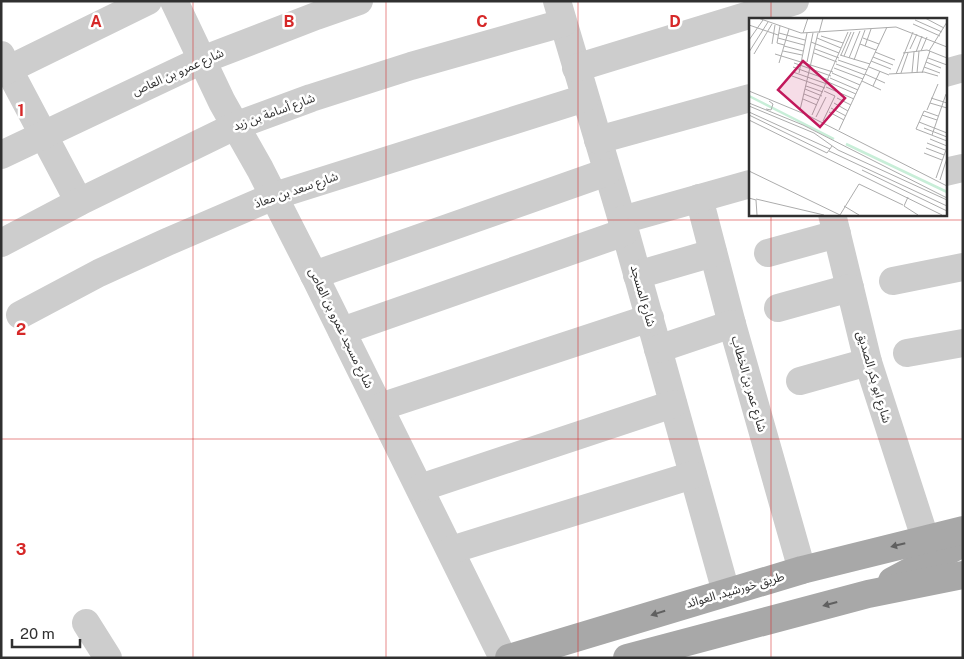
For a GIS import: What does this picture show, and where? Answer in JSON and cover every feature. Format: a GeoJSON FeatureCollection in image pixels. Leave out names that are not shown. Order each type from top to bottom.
{"type":"FeatureCollection","features":[{"type":"Feature","properties":{"kind":"main road","name":"طريق خورشيد, العوائد"},"geometry":{"type":"LineString","coordinates":[[509,658],[802,570],[963,530]]}},
{"type":"Feature","properties":{"kind":"main road"},"geometry":{"type":"LineString","coordinates":[[868,594],[963,543]]}},
{"type":"Feature","properties":{"kind":"main road"},"geometry":{"type":"LineString","coordinates":[[627,658],[868,594],[963,575]]}},
{"type":"Feature","properties":{"kind":"street"},"geometry":{"type":"LineString","coordinates":[[79,202],[44,134],[4,66],[148,1]]}},
{"type":"Feature","properties":{"kind":"street","name":"شارع مسجد عمرو بن العاص"},"geometry":{"type":"LineString","coordinates":[[174,1],[235,126],[274,196],[380,407],[502,658]]}},
{"type":"Feature","properties":{"kind":"street","name":"شارع عمرو بن العاص"},"geometry":{"type":"LineString","coordinates":[[1,155],[202,60],[359,1]]}},
{"type":"Feature","properties":{"kind":"street"},"geometry":{"type":"LineString","coordinates":[[576,68],[795,1]]}},
{"type":"Feature","properties":{"kind":"street","name":"شارع المسجد"},"geometry":{"type":"LineString","coordinates":[[560,12],[650,318],[726,592]]}},
{"type":"Feature","properties":{"kind":"street","name":"شارع أسامة بن زيد"},"geometry":{"type":"LineString","coordinates":[[1,243],[79,202],[235,126],[311,98],[411,66],[560,12]]}},
{"type":"Feature","properties":{"kind":"street"},"geometry":{"type":"LineString","coordinates":[[946,73],[963,68]]}},
{"type":"Feature","properties":{"kind":"street","name":"شارع سعد بن معاذ"},"geometry":{"type":"LineString","coordinates":[[20,315],[99,273],[274,196],[585,98]]}},
{"type":"Feature","properties":{"kind":"street"},"geometry":{"type":"LineString","coordinates":[[598,140],[749,98]]}},
{"type":"Feature","properties":{"kind":"street"},"geometry":{"type":"LineString","coordinates":[[946,172],[963,168]]}},
{"type":"Feature","properties":{"kind":"street"},"geometry":{"type":"LineString","coordinates":[[314,275],[608,172]]}},
{"type":"Feature","properties":{"kind":"street"},"geometry":{"type":"LineString","coordinates":[[342,331],[699,198],[749,184]]}},
{"type":"Feature","properties":{"kind":"street","name":"شارع عمر بن الخطاب"},"geometry":{"type":"LineString","coordinates":[[699,198],[732,324],[802,570]]}},
{"type":"Feature","properties":{"kind":"street"},"geometry":{"type":"LineString","coordinates":[[768,253],[835,224]]}},
{"type":"Feature","properties":{"kind":"street","name":"شارع ابو بكر الصديق"},"geometry":{"type":"LineString","coordinates":[[835,224],[868,362],[925,538]]}},
{"type":"Feature","properties":{"kind":"street"},"geometry":{"type":"LineString","coordinates":[[637,275],[713,253]]}},
{"type":"Feature","properties":{"kind":"street"},"geometry":{"type":"LineString","coordinates":[[893,281],[963,267]]}},
{"type":"Feature","properties":{"kind":"street"},"geometry":{"type":"LineString","coordinates":[[778,308],[850,288]]}},
{"type":"Feature","properties":{"kind":"street"},"geometry":{"type":"LineString","coordinates":[[380,407],[650,318]]}},
{"type":"Feature","properties":{"kind":"street"},"geometry":{"type":"LineString","coordinates":[[658,349],[732,324]]}},
{"type":"Feature","properties":{"kind":"street"},"geometry":{"type":"LineString","coordinates":[[906,353],[963,342]]}},
{"type":"Feature","properties":{"kind":"street"},"geometry":{"type":"LineString","coordinates":[[800,382],[868,362]]}},
{"type":"Feature","properties":{"kind":"street"},"geometry":{"type":"LineString","coordinates":[[420,488],[673,404]]}},
{"type":"Feature","properties":{"kind":"street"},"geometry":{"type":"LineString","coordinates":[[451,550],[693,475]]}},
{"type":"Feature","properties":{"kind":"street"},"geometry":{"type":"LineString","coordinates":[[86,623],[108,658]]}}]}
